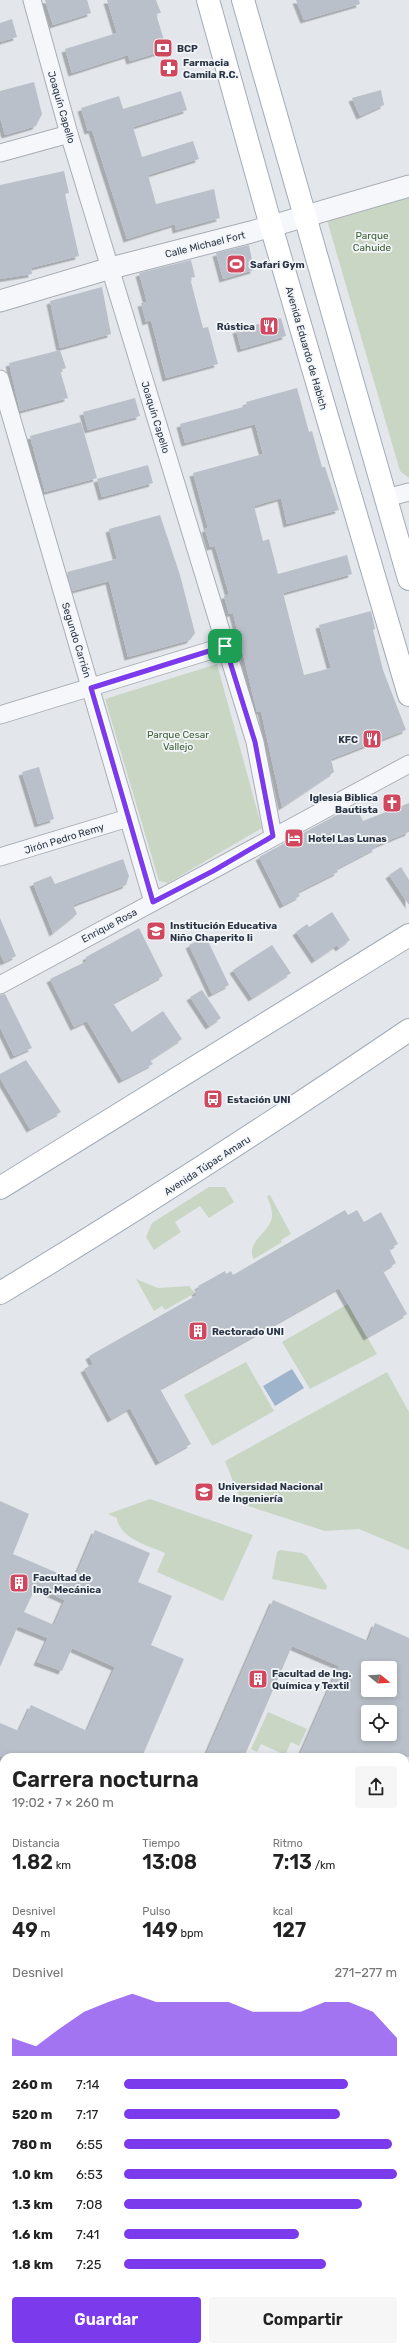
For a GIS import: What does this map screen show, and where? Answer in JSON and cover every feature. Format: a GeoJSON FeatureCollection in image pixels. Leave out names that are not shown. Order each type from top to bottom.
{"type":"FeatureCollection","features":[{"type":"Feature","properties":{"kind":"main road","name":"Avenida Eduardo de Habich"},"geometry":{"type":"LineString","coordinates":[[208,0],[271,226],[409,695]]}},
{"type":"Feature","properties":{"kind":"main road"},"geometry":{"type":"LineString","coordinates":[[243,0],[409,579]]}},
{"type":"Feature","properties":{"kind":"main road"},"geometry":{"type":"LineString","coordinates":[[0,1188],[409,935]]}},
{"type":"Feature","properties":{"kind":"main road","name":"Avenida Túpac Amaru"},"geometry":{"type":"LineString","coordinates":[[0,1293],[109,1228],[224,1154],[409,1030]]}},
{"type":"Feature","properties":{"kind":"street","name":"Joaquín Capello"},"geometry":{"type":"LineString","coordinates":[[32,0],[69,134],[255,742],[273,836]]}},
{"type":"Feature","properties":{"kind":"street"},"geometry":{"type":"LineString","coordinates":[[0,153],[69,134]]}},
{"type":"Feature","properties":{"kind":"street","name":"Calle Michael Fort"},"geometry":{"type":"LineString","coordinates":[[0,301],[111,268],[271,226],[409,186]]}},
{"type":"Feature","properties":{"kind":"street","name":"Segundo Carrión"},"geometry":{"type":"LineString","coordinates":[[0,379],[153,902]]}},
{"type":"Feature","properties":{"kind":"street"},"geometry":{"type":"LineString","coordinates":[[386,498],[409,492]]}},
{"type":"Feature","properties":{"kind":"street"},"geometry":{"type":"LineString","coordinates":[[0,715],[225,646]]}},
{"type":"Feature","properties":{"kind":"street","name":"Enrique Rosa"},"geometry":{"type":"LineString","coordinates":[[0,985],[213,871],[273,836],[409,764]]}},
{"type":"Feature","properties":{"kind":"street","name":"Jirón Pedro Remy"},"geometry":{"type":"LineString","coordinates":[[0,857],[128,818]]}},
{"type":"Feature","properties":{"kind":"green space","name":"Parque Cahuide"},"geometry":{"type":"Polygon","coordinates":[[[409,191],[409,478],[400,471],[327,220],[409,191]]]}},
{"type":"Feature","properties":{"kind":"green space","name":"Parque Cesar Vallejo"},"geometry":{"type":"Polygon","coordinates":[[[217,664],[262,828],[168,883],[159,881],[105,699],[217,664]]]}},
{"type":"Feature","properties":{"kind":"green space"},"geometry":{"type":"Polygon","coordinates":[[[209,1187],[225,1187],[234,1202],[209,1218],[200,1206],[175,1222],[181,1232],[154,1250],[146,1237],[152,1223],[209,1187]]]}},
{"type":"Feature","properties":{"kind":"green space"},"geometry":{"type":"Polygon","coordinates":[[[270,1195],[291,1234],[281,1240],[282,1242],[254,1259],[252,1253],[255,1242],[268,1227],[271,1221],[272,1210],[267,1196],[270,1195]]]}},
{"type":"Feature","properties":{"kind":"green space"},"geometry":{"type":"Polygon","coordinates":[[[136,1279],[158,1288],[189,1286],[195,1293],[165,1310],[162,1306],[154,1311],[136,1279]]]}},
{"type":"Feature","properties":{"kind":"green space"},"geometry":{"type":"Polygon","coordinates":[[[348,1304],[377,1354],[310,1389],[282,1342],[348,1304]]]}},
{"type":"Feature","properties":{"kind":"green space"},"geometry":{"type":"Polygon","coordinates":[[[246,1362],[274,1411],[212,1446],[184,1395],[246,1362]]]}},
{"type":"Feature","properties":{"kind":"green space"},"geometry":{"type":"Polygon","coordinates":[[[387,1372],[409,1412],[409,1550],[359,1529],[325,1531],[242,1504],[225,1461],[387,1372]]]}},
{"type":"Feature","properties":{"kind":"green space"},"geometry":{"type":"Polygon","coordinates":[[[150,1499],[253,1535],[223,1601],[157,1572],[165,1553],[143,1544],[129,1536],[119,1525],[117,1518],[108,1514],[150,1499]]]}},
{"type":"Feature","properties":{"kind":"green space"},"geometry":{"type":"Polygon","coordinates":[[[280,1550],[302,1553],[307,1556],[327,1586],[326,1590],[272,1579],[277,1552],[280,1550]]]}},
{"type":"Feature","properties":{"kind":"green space"},"geometry":{"type":"Polygon","coordinates":[[[268,1712],[307,1729],[299,1746],[291,1742],[286,1753],[281,1753],[261,1744],[257,1752],[251,1749],[268,1712]]]}},
{"type":"Feature","properties":{"kind":"water"},"geometry":{"type":"Polygon","coordinates":[[[292,1369],[304,1388],[275,1406],[263,1386],[292,1369]]]}},
{"type":"Feature","properties":{"kind":"building"},"geometry":{"type":"Polygon","coordinates":[[[45,0],[87,0],[91,13],[53,25],[45,0]]]}},
{"type":"Feature","properties":{"kind":"building"},"geometry":{"type":"Polygon","coordinates":[[[107,0],[156,0],[161,13],[156,14],[167,50],[130,61],[128,55],[72,73],[65,49],[117,33],[107,0]]]}},
{"type":"Feature","properties":{"kind":"building"},"geometry":{"type":"Polygon","coordinates":[[[296,0],[359,0],[360,4],[304,20],[296,0]]]}},
{"type":"Feature","properties":{"kind":"building"},"geometry":{"type":"Polygon","coordinates":[[[12,19],[17,37],[0,42],[0,23],[12,19]]]}},
{"type":"Feature","properties":{"kind":"building"},"geometry":{"type":"Polygon","coordinates":[[[34,82],[42,114],[36,126],[5,135],[0,117],[0,91],[34,82]]]}},
{"type":"Feature","properties":{"kind":"building"},"geometry":{"type":"Polygon","coordinates":[[[381,90],[384,105],[360,116],[352,98],[381,90]]]}},
{"type":"Feature","properties":{"kind":"building"},"geometry":{"type":"Polygon","coordinates":[[[181,91],[187,110],[133,127],[142,157],[193,141],[199,159],[148,175],[156,204],[214,189],[220,218],[176,230],[175,224],[127,239],[92,130],[88,131],[81,108],[119,96],[123,109],[181,91]]]}},
{"type":"Feature","properties":{"kind":"building"},"geometry":{"type":"Polygon","coordinates":[[[64,171],[69,193],[65,194],[79,256],[31,268],[32,274],[0,279],[0,185],[64,171]]]}},
{"type":"Feature","properties":{"kind":"building"},"geometry":{"type":"Polygon","coordinates":[[[249,245],[254,270],[223,279],[216,253],[249,245]]]}},
{"type":"Feature","properties":{"kind":"building"},"geometry":{"type":"Polygon","coordinates":[[[191,260],[195,277],[190,278],[203,328],[208,327],[218,364],[166,378],[151,320],[146,322],[141,303],[147,302],[139,273],[191,260]]]}},
{"type":"Feature","properties":{"kind":"building"},"geometry":{"type":"Polygon","coordinates":[[[102,287],[111,334],[60,348],[50,301],[102,287]]]}},
{"type":"Feature","properties":{"kind":"building"},"geometry":{"type":"Polygon","coordinates":[[[281,318],[286,336],[241,349],[236,330],[281,318]]]}},
{"type":"Feature","properties":{"kind":"building"},"geometry":{"type":"Polygon","coordinates":[[[60,350],[66,368],[60,370],[68,398],[20,411],[9,363],[60,350]]]}},
{"type":"Feature","properties":{"kind":"building"},"geometry":{"type":"Polygon","coordinates":[[[297,388],[309,432],[312,431],[322,467],[325,467],[339,510],[287,524],[281,498],[254,506],[263,541],[269,539],[278,574],[347,555],[352,574],[283,593],[304,675],[331,668],[319,625],[371,611],[375,629],[373,630],[383,670],[406,730],[331,759],[334,772],[282,807],[261,711],[257,712],[233,613],[229,614],[224,596],[229,594],[215,546],[210,547],[205,529],[208,528],[193,473],[263,454],[255,424],[185,443],[180,424],[247,406],[246,402],[297,388]]]}},
{"type":"Feature","properties":{"kind":"building"},"geometry":{"type":"Polygon","coordinates":[[[135,398],[140,416],[88,430],[83,412],[135,398]]]}},
{"type":"Feature","properties":{"kind":"building"},"geometry":{"type":"Polygon","coordinates":[[[81,422],[97,478],[45,492],[30,436],[81,422]]]}},
{"type":"Feature","properties":{"kind":"building"},"geometry":{"type":"Polygon","coordinates":[[[148,465],[153,483],[102,497],[97,479],[148,465]]]}},
{"type":"Feature","properties":{"kind":"building"},"geometry":{"type":"Polygon","coordinates":[[[160,515],[180,575],[195,633],[190,640],[128,657],[109,581],[72,591],[67,572],[117,559],[109,529],[160,515]]]}},
{"type":"Feature","properties":{"kind":"building"},"geometry":{"type":"Polygon","coordinates":[[[39,767],[54,819],[38,824],[22,772],[39,767]]]}},
{"type":"Feature","properties":{"kind":"building"},"geometry":{"type":"Polygon","coordinates":[[[409,803],[409,832],[375,846],[376,848],[336,869],[338,872],[298,892],[300,896],[283,905],[259,857],[355,805],[363,821],[409,803]]]}},
{"type":"Feature","properties":{"kind":"building"},"geometry":{"type":"Polygon","coordinates":[[[123,859],[129,876],[126,885],[73,905],[77,914],[53,933],[33,883],[51,876],[55,884],[123,859]]]}},
{"type":"Feature","properties":{"kind":"building"},"geometry":{"type":"Polygon","coordinates":[[[401,867],[409,880],[409,905],[389,875],[401,867]]]}},
{"type":"Feature","properties":{"kind":"building"},"geometry":{"type":"Polygon","coordinates":[[[332,912],[350,940],[339,948],[337,945],[315,960],[296,932],[307,924],[309,927],[332,912]]]}},
{"type":"Feature","properties":{"kind":"building"},"geometry":{"type":"Polygon","coordinates":[[[0,918],[16,956],[4,962],[0,953],[0,918]]]}},
{"type":"Feature","properties":{"kind":"building"},"geometry":{"type":"Polygon","coordinates":[[[139,928],[163,976],[113,1003],[132,1032],[163,1011],[182,1039],[150,1060],[153,1064],[122,1080],[87,1021],[74,1027],[50,979],[87,961],[86,957],[139,928]]]}},
{"type":"Feature","properties":{"kind":"building"},"geometry":{"type":"Polygon","coordinates":[[[206,937],[229,985],[212,994],[189,945],[206,937]]]}},
{"type":"Feature","properties":{"kind":"building"},"geometry":{"type":"Polygon","coordinates":[[[272,945],[291,973],[252,998],[233,970],[272,945]]]}},
{"type":"Feature","properties":{"kind":"building"},"geometry":{"type":"Polygon","coordinates":[[[202,990],[221,1018],[209,1026],[190,997],[202,990]]]}},
{"type":"Feature","properties":{"kind":"building"},"geometry":{"type":"Polygon","coordinates":[[[5,994],[32,1048],[14,1056],[0,1027],[0,995],[5,994]]]}},
{"type":"Feature","properties":{"kind":"building"},"geometry":{"type":"Polygon","coordinates":[[[26,1060],[61,1112],[30,1129],[0,1078],[0,1074],[26,1060]]]}},
{"type":"Feature","properties":{"kind":"building","name":"Rectorado UNI"},"geometry":{"type":"Polygon","coordinates":[[[345,1210],[348,1215],[357,1210],[364,1222],[381,1212],[398,1244],[389,1249],[396,1263],[383,1271],[407,1314],[367,1337],[339,1288],[160,1389],[191,1444],[159,1462],[130,1408],[111,1419],[84,1369],[93,1364],[89,1356],[197,1295],[195,1292],[199,1289],[198,1286],[225,1271],[226,1274],[231,1271],[233,1275],[345,1210]]]}},
{"type":"Feature","properties":{"kind":"building"},"geometry":{"type":"Polygon","coordinates":[[[0,1501],[29,1514],[13,1554],[74,1580],[95,1530],[150,1553],[138,1582],[172,1596],[151,1645],[184,1659],[144,1753],[0,1753],[0,1723],[19,1731],[31,1705],[87,1731],[115,1667],[72,1648],[62,1671],[37,1662],[48,1638],[18,1626],[0,1667],[0,1501]],[[36,1587],[24,1612],[54,1625],[65,1600],[36,1587]]]}},
{"type":"Feature","properties":{"kind":"building","name":"Facultad de Ing. Química y Textil"},"geometry":{"type":"Polygon","coordinates":[[[273,1600],[368,1641],[375,1623],[409,1638],[409,1753],[301,1753],[339,1666],[292,1646],[246,1753],[207,1753],[273,1600]]]}},
{"type":"Feature","properties":{"kind":"place","name":"BCP"},"geometry":{"type":"Point","coordinates":[163,48]}},
{"type":"Feature","properties":{"kind":"place","name":"Farmacia Camila R.C."},"geometry":{"type":"Point","coordinates":[169,68]}},
{"type":"Feature","properties":{"kind":"place","name":"Safari Gym"},"geometry":{"type":"Point","coordinates":[236,264]}},
{"type":"Feature","properties":{"kind":"place","name":"Rústica"},"geometry":{"type":"Point","coordinates":[269,326]}},
{"type":"Feature","properties":{"kind":"place","name":"KFC"},"geometry":{"type":"Point","coordinates":[372,739]}},
{"type":"Feature","properties":{"kind":"place","name":"Iglesia Biblica Bautista"},"geometry":{"type":"Point","coordinates":[392,803]}},
{"type":"Feature","properties":{"kind":"place","name":"Hotel Las Lunas"},"geometry":{"type":"Point","coordinates":[294,838]}},
{"type":"Feature","properties":{"kind":"place","name":"Institución Educativa Niño Chaperito Ii"},"geometry":{"type":"Point","coordinates":[156,931]}},
{"type":"Feature","properties":{"kind":"place","name":"Estación UNI"},"geometry":{"type":"Point","coordinates":[213,1099]}},
{"type":"Feature","properties":{"kind":"place","name":"Rectorado UNI"},"geometry":{"type":"Point","coordinates":[198,1331]}},
{"type":"Feature","properties":{"kind":"place","name":"Universidad Nacional de Ingeniería"},"geometry":{"type":"Point","coordinates":[204,1492]}},
{"type":"Feature","properties":{"kind":"place","name":"Facultad de Ing. Mecánica"},"geometry":{"type":"Point","coordinates":[19,1583]}},
{"type":"Feature","properties":{"kind":"place","name":"Facultad de Ing. Química y Textil"},"geometry":{"type":"Point","coordinates":[258,1679]}},
{"type":"Feature","properties":{"kind":"route"},"geometry":{"type":"LineString","coordinates":[[225,646],[255,742],[273,836],[213,871],[153,902],[91,688],[159,665],[225,646]]}}]}
